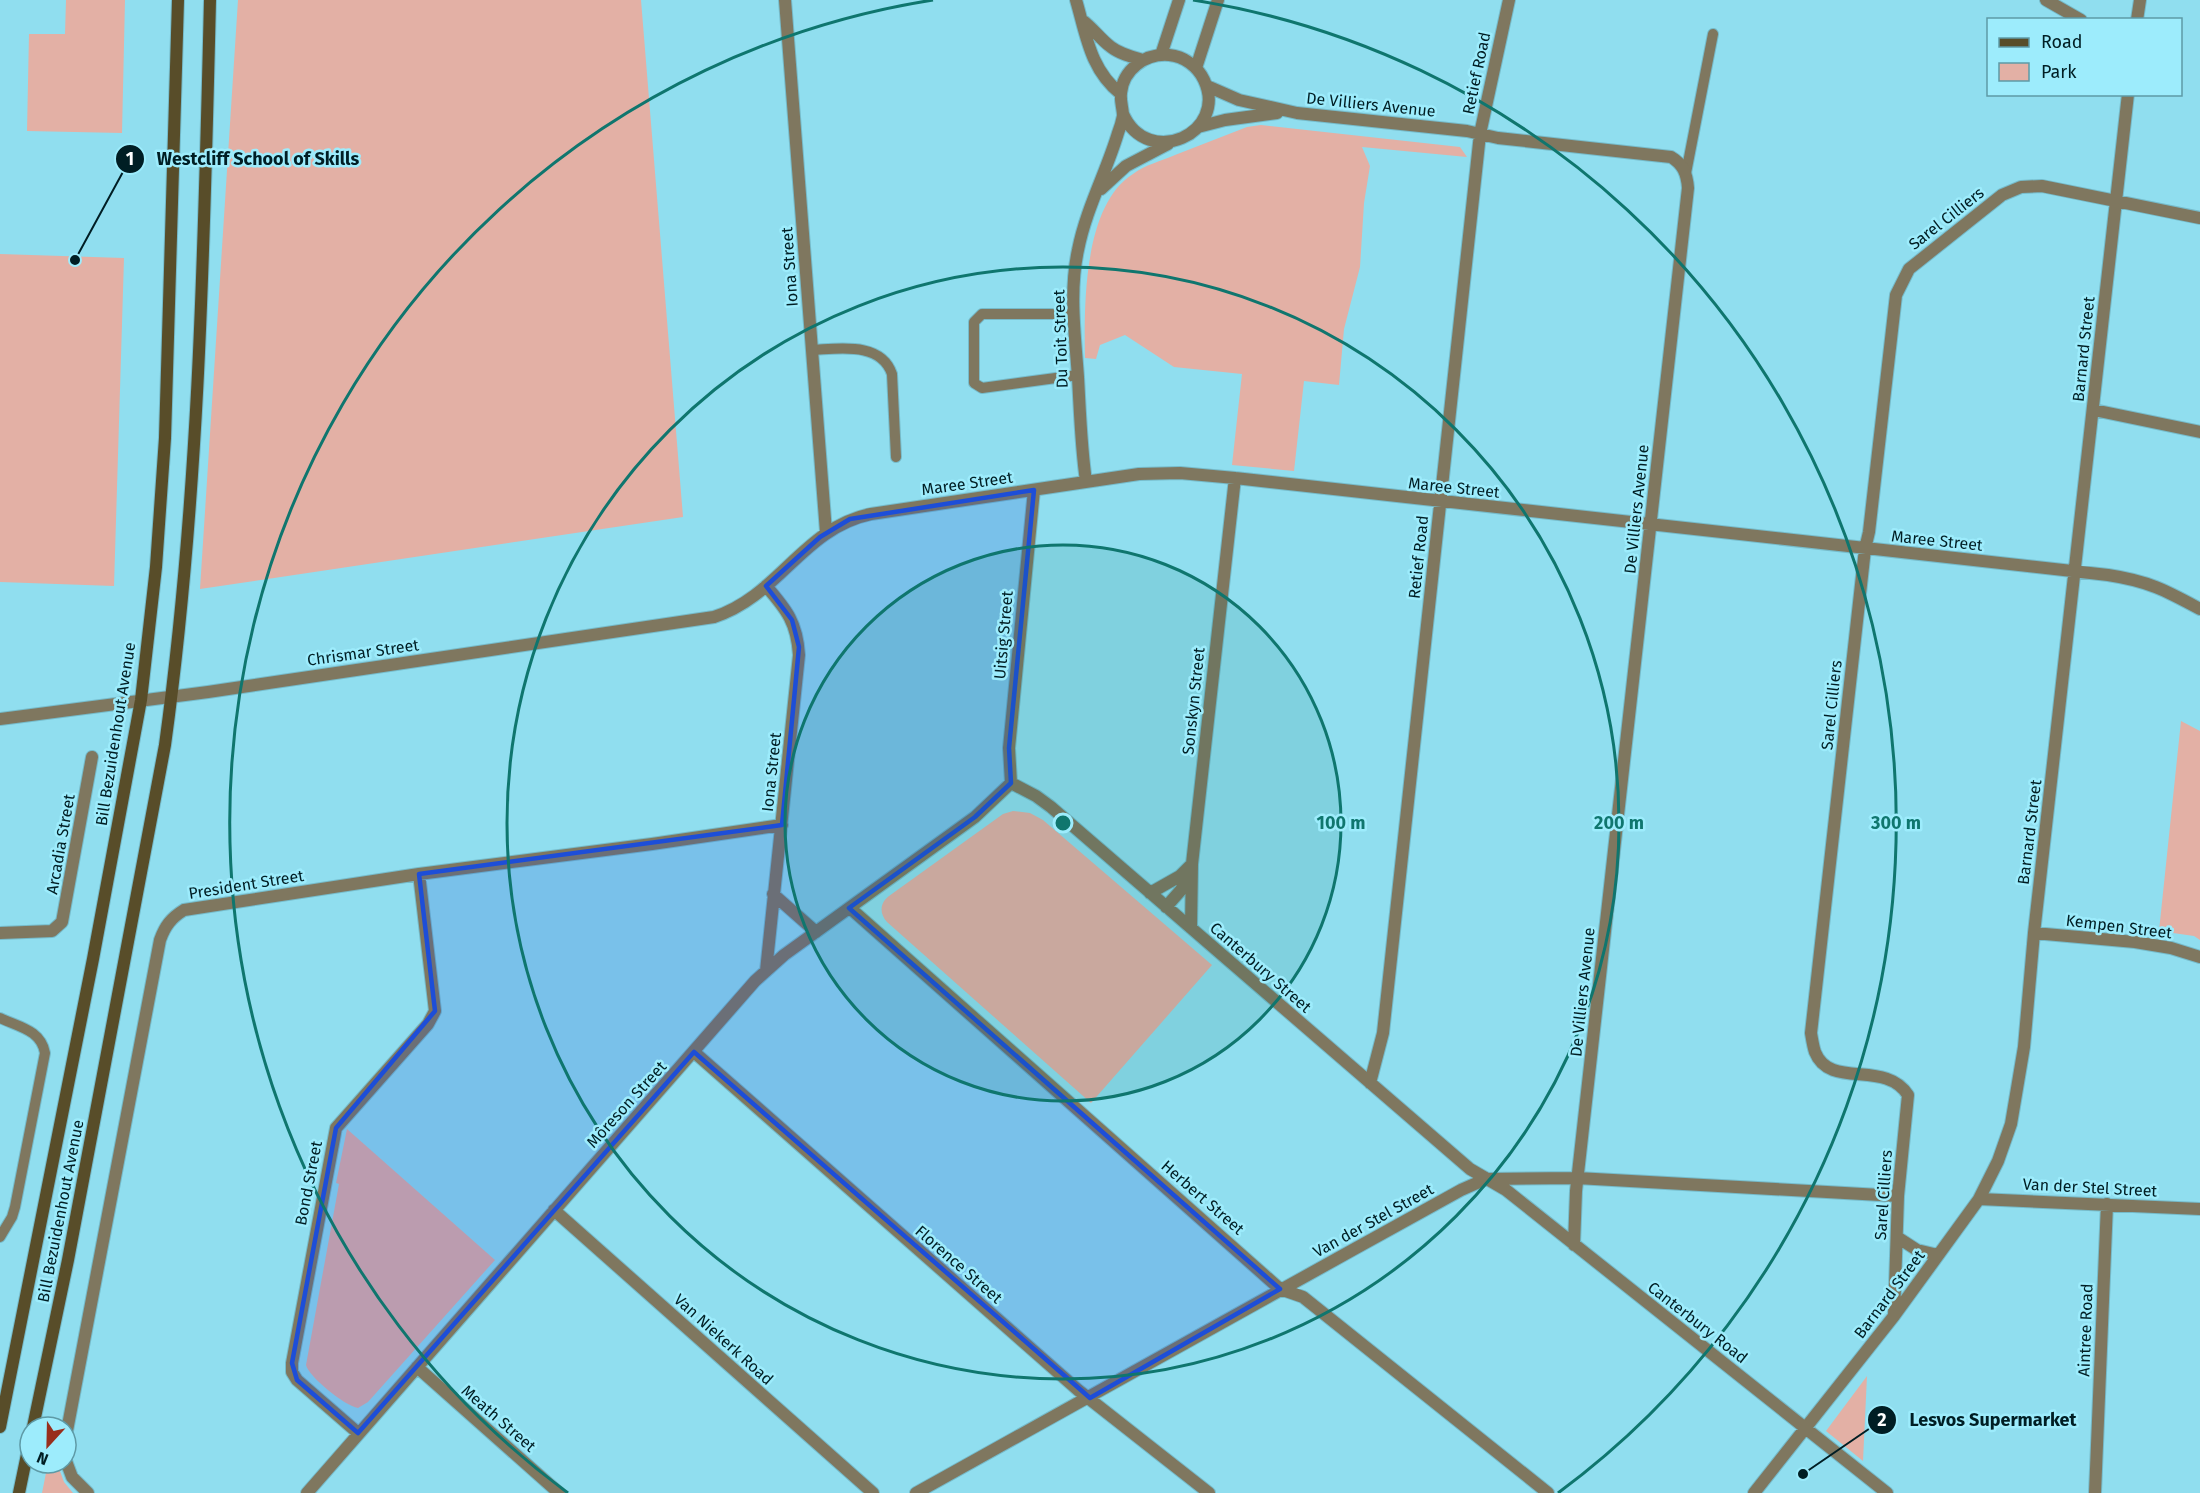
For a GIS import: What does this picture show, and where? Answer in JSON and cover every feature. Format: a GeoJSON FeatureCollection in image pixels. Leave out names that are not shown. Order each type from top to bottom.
{"type":"FeatureCollection","features":[{"type":"Feature","properties":{"kind":"main road","name":"Bill Bezuidenhout Avenue"},"geometry":{"type":"LineString","coordinates":[[0,1427],[93,958],[141,700],[156,567],[165,438],[178,0]]}},
{"type":"Feature","properties":{"kind":"main road","name":"Bill Bezuidenhout Avenue"},"geometry":{"type":"LineString","coordinates":[[35,1415],[85,1169],[165,745],[172,697],[183,595],[198,386],[210,0]]}},
{"type":"Feature","properties":{"kind":"main road"},"geometry":{"type":"LineString","coordinates":[[19,1493],[23,1475]]}},
{"type":"Feature","properties":{"kind":"street","name":"Iona Street"},"geometry":{"type":"LineString","coordinates":[[785,0],[826,532]]}},
{"type":"Feature","properties":{"kind":"street"},"geometry":{"type":"LineString","coordinates":[[1076,0],[1085,39],[1099,70],[1121,94]]}},
{"type":"Feature","properties":{"kind":"street"},"geometry":{"type":"LineString","coordinates":[[1161,55],[1179,0]]}},
{"type":"Feature","properties":{"kind":"street"},"geometry":{"type":"LineString","coordinates":[[1196,68],[1218,0]]}},
{"type":"Feature","properties":{"kind":"street","name":"Retief Road"},"geometry":{"type":"LineString","coordinates":[[1370,1083],[1383,1033],[1480,134],[1509,0]]}},
{"type":"Feature","properties":{"kind":"street"},"geometry":{"type":"LineString","coordinates":[[2046,0],[2078,18]]}},
{"type":"Feature","properties":{"kind":"street"},"geometry":{"type":"LineString","coordinates":[[2137,18],[2140,0]]}},
{"type":"Feature","properties":{"kind":"street"},"geometry":{"type":"LineString","coordinates":[[1082,20],[1112,48],[1127,56],[1143,60]]}},
{"type":"Feature","properties":{"kind":"street"},"geometry":{"type":"LineString","coordinates":[[1161,55],[1176,56],[1196,68],[1207,86],[1208,107],[1198,127],[1186,137],[1171,142],[1156,142],[1142,136],[1131,127],[1123,114],[1121,94],[1128,74],[1143,60],[1161,55]]}},
{"type":"Feature","properties":{"kind":"street","name":"De Villiers Avenue"},"geometry":{"type":"LineString","coordinates":[[1207,86],[1239,100],[1297,113],[1671,157],[1686,173],[1688,188],[1577,1178],[1574,1245]]}},
{"type":"Feature","properties":{"kind":"street","name":"Barnard Street"},"geometry":{"type":"LineString","coordinates":[[1754,1493],[1894,1316],[1979,1199],[1998,1161],[2011,1124],[2024,1047],[2034,933],[2128,96]]}},
{"type":"Feature","properties":{"kind":"street","name":"De Villiers Avenue"},"geometry":{"type":"LineString","coordinates":[[1198,127],[1248,116],[1297,113]]}},
{"type":"Feature","properties":{"kind":"street","name":"Du Toit Street"},"geometry":{"type":"LineString","coordinates":[[1086,481],[1074,314],[1074,277],[1086,218],[1123,114]]}},
{"type":"Feature","properties":{"kind":"street","name":"Du Toit Street"},"geometry":{"type":"LineString","coordinates":[[1095,197],[1126,166],[1171,142]]}},
{"type":"Feature","properties":{"kind":"street","name":"Sarel Cilliers"},"geometry":{"type":"LineString","coordinates":[[1894,1316],[1898,1196],[1908,1095],[1898,1082],[1889,1078],[1838,1072],[1825,1065],[1815,1053],[1811,1033],[1896,295],[1909,268],[2002,195],[2021,187],[2042,186],[2200,218]]}},
{"type":"Feature","properties":{"kind":"street"},"geometry":{"type":"LineString","coordinates":[[2094,410],[2200,432]]}},
{"type":"Feature","properties":{"kind":"street","name":"Maree Street"},"geometry":{"type":"LineString","coordinates":[[730,611],[744,604],[766,586],[826,532],[849,519],[871,513],[1086,481],[1139,474],[1180,473],[2075,571],[2145,582],[2170,592],[2200,609]]}},
{"type":"Feature","properties":{"kind":"street","name":"Sonskyn Street"},"geometry":{"type":"LineString","coordinates":[[1191,928],[1192,864],[1235,478]]}},
{"type":"Feature","properties":{"kind":"street","name":"Uitsig Street"},"geometry":{"type":"LineString","coordinates":[[1011,783],[1010,748],[1034,490]]}},
{"type":"Feature","properties":{"kind":"street","name":"Iona Street"},"geometry":{"type":"LineString","coordinates":[[766,586],[789,614],[795,626],[799,647],[766,970]]}},
{"type":"Feature","properties":{"kind":"street","name":"Chrismar Street"},"geometry":{"type":"LineString","coordinates":[[0,719],[172,697],[705,619],[730,611]]}},
{"type":"Feature","properties":{"kind":"street","name":"Arcadia Street"},"geometry":{"type":"LineString","coordinates":[[0,933],[52,931],[62,922],[92,757]]}},
{"type":"Feature","properties":{"kind":"street","name":"Canterbury Street"},"geometry":{"type":"LineString","coordinates":[[1011,783],[1051,807],[1470,1169],[1486,1179]]}},
{"type":"Feature","properties":{"kind":"street","name":"Môreson Street"},"geometry":{"type":"LineString","coordinates":[[307,1493],[766,970],[975,817],[1011,783]]}},
{"type":"Feature","properties":{"kind":"street","name":"President Street"},"geometry":{"type":"LineString","coordinates":[[70,1415],[160,940],[164,928],[172,918],[184,910],[419,874],[782,825]]}},
{"type":"Feature","properties":{"kind":"street"},"geometry":{"type":"LineString","coordinates":[[1150,893],[1179,876],[1192,864]]}},
{"type":"Feature","properties":{"kind":"street"},"geometry":{"type":"LineString","coordinates":[[1166,907],[1181,890],[1192,864]]}},
{"type":"Feature","properties":{"kind":"street","name":"Bond Street"},"geometry":{"type":"LineString","coordinates":[[358,1433],[297,1380],[291,1368],[336,1128],[428,1024],[435,1011],[419,874]]}},
{"type":"Feature","properties":{"kind":"street"},"geometry":{"type":"LineString","coordinates":[[773,894],[816,932]]}},
{"type":"Feature","properties":{"kind":"street","name":"Herbert Street"},"geometry":{"type":"LineString","coordinates":[[850,908],[1280,1289],[1303,1297],[1548,1493]]}},
{"type":"Feature","properties":{"kind":"street","name":"Kempen Street"},"geometry":{"type":"LineString","coordinates":[[2034,933],[2135,942],[2171,948],[2200,957]]}},
{"type":"Feature","properties":{"kind":"street","name":"Florence Street"},"geometry":{"type":"LineString","coordinates":[[694,1052],[1060,1374],[1209,1493]]}},
{"type":"Feature","properties":{"kind":"street","name":"Van der Stel Street"},"geometry":{"type":"LineString","coordinates":[[916,1493],[1090,1398],[1280,1289],[1461,1190],[1486,1179],[1577,1178],[1898,1196]]}},
{"type":"Feature","properties":{"kind":"street","name":"Canterbury Road"},"geometry":{"type":"LineString","coordinates":[[1486,1179],[1506,1190],[1887,1493]]}},
{"type":"Feature","properties":{"kind":"street","name":"Van der Stel Street"},"geometry":{"type":"LineString","coordinates":[[1979,1199],[2200,1209]]}},
{"type":"Feature","properties":{"kind":"street","name":"Aintree Road"},"geometry":{"type":"LineString","coordinates":[[2095,1493],[2107,1204]]}},
{"type":"Feature","properties":{"kind":"street","name":"Van Niekerk Road"},"geometry":{"type":"LineString","coordinates":[[554,1210],[873,1493]]}},
{"type":"Feature","properties":{"kind":"street"},"geometry":{"type":"LineString","coordinates":[[1897,1237],[1917,1250],[1938,1255]]}},
{"type":"Feature","properties":{"kind":"street","name":"Meath Street"},"geometry":{"type":"LineString","coordinates":[[417,1367],[559,1493]]}},
{"type":"Feature","properties":{"kind":"street"},"geometry":{"type":"LineString","coordinates":[[71,1475],[88,1493]]}},
{"type":"Feature","properties":{"kind":"lane"},"geometry":{"type":"LineString","coordinates":[[1686,173],[1713,34]]}},
{"type":"Feature","properties":{"kind":"lane"},"geometry":{"type":"LineString","coordinates":[[1074,314],[979,316],[974,322],[974,383],[982,388],[1078,375]]}},
{"type":"Feature","properties":{"kind":"lane"},"geometry":{"type":"LineString","coordinates":[[812,350],[861,349],[876,355],[886,363],[892,374],[896,458]]}},
{"type":"Feature","properties":{"kind":"lane"},"geometry":{"type":"LineString","coordinates":[[0,1018],[33,1033],[43,1044],[45,1053],[15,1207],[0,1238]]}},
{"type":"Feature","properties":{"kind":"highlighted area"},"geometry":{"type":"Polygon","coordinates":[[[1034,490],[1009,748],[1011,783],[975,817],[849,908],[1280,1289],[1090,1398],[694,1052],[358,1433],[297,1380],[292,1363],[336,1128],[435,1011],[419,874],[782,825],[799,647],[792,620],[766,586],[820,537],[850,519],[1034,490]]]}},
{"type":"Feature","properties":{"kind":"green space"},"geometry":{"type":"Polygon","coordinates":[[[66,0],[125,0],[122,133],[27,131],[29,34],[65,34],[66,0]]]}},
{"type":"Feature","properties":{"kind":"green space"},"geometry":{"type":"Polygon","coordinates":[[[238,0],[641,0],[683,517],[200,589],[238,0]]]}},
{"type":"Feature","properties":{"kind":"green space"},"geometry":{"type":"Polygon","coordinates":[[[1261,125],[1460,147],[1467,157],[1362,147],[1370,166],[1364,203],[1360,267],[1344,329],[1339,385],[1304,381],[1294,471],[1232,465],[1242,374],[1174,367],[1125,335],[1100,345],[1096,359],[1085,358],[1085,312],[1090,258],[1104,209],[1117,189],[1133,174],[1148,166],[1247,127],[1261,125]]]}},
{"type":"Feature","properties":{"kind":"green space"},"geometry":{"type":"Polygon","coordinates":[[[0,254],[124,258],[114,586],[0,582],[0,254]]]}},
{"type":"Feature","properties":{"kind":"green space"},"geometry":{"type":"Polygon","coordinates":[[[2181,721],[2200,731],[2200,940],[2194,936],[2159,931],[2181,721]]]}},
{"type":"Feature","properties":{"kind":"green space"},"geometry":{"type":"Polygon","coordinates":[[[1013,811],[1030,813],[1043,820],[1212,965],[1091,1103],[887,922],[882,912],[884,902],[889,896],[1003,814],[1013,811]]]}},
{"type":"Feature","properties":{"kind":"green space"},"geometry":{"type":"Polygon","coordinates":[[[347,1129],[495,1260],[368,1402],[358,1408],[328,1390],[306,1365],[347,1129]]]}},
{"type":"Feature","properties":{"kind":"green space"},"geometry":{"type":"Polygon","coordinates":[[[1867,1376],[1863,1461],[1826,1431],[1867,1376]]]}},
{"type":"Feature","properties":{"kind":"green space"},"geometry":{"type":"Polygon","coordinates":[[[46,1475],[61,1475],[73,1493],[42,1493],[46,1475]]]}},
{"type":"Feature","properties":{"kind":"place","name":"Westcliff School of Skills"},"geometry":{"type":"Point","coordinates":[75,260]}},
{"type":"Feature","properties":{"kind":"place","name":"Lesvos Supermarket"},"geometry":{"type":"Point","coordinates":[1803,1474]}}]}
